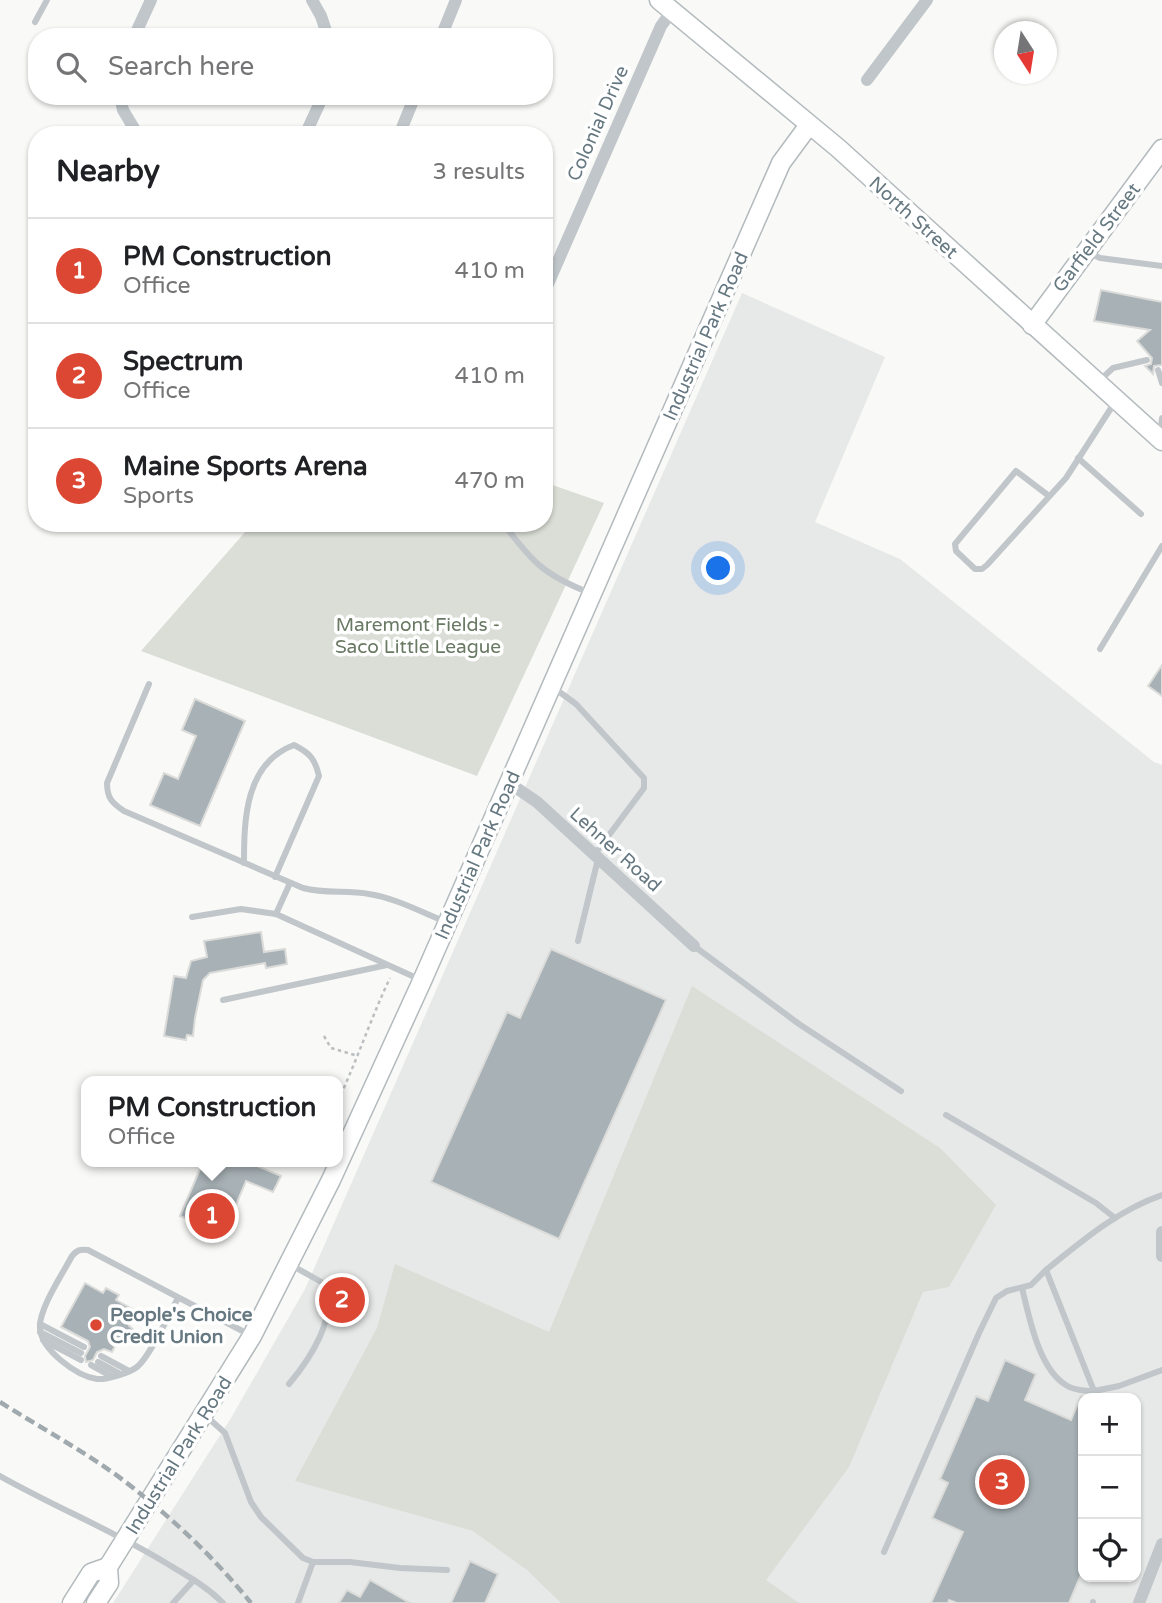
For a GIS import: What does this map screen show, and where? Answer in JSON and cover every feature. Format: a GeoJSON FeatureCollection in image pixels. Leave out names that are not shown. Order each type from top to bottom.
{"type":"FeatureCollection","features":[{"type":"Feature","properties":{"kind":"main road","name":"North Street"},"geometry":{"type":"LineString","coordinates":[[666,6],[856,164],[1161,440]]}},
{"type":"Feature","properties":{"kind":"main road","name":"Industrial Park Road"},"geometry":{"type":"LineString","coordinates":[[343,1154],[448,923],[781,163],[809,125]]}},
{"type":"Feature","properties":{"kind":"main road","name":"Garfield Street"},"geometry":{"type":"LineString","coordinates":[[1032,326],[1162,149]]}},
{"type":"Feature","properties":{"kind":"main road","name":"Industrial Park Road"},"geometry":{"type":"LineString","coordinates":[[96,1603],[109,1583],[108,1567],[252,1336],[337,1167]]}},
{"type":"Feature","properties":{"kind":"main road","name":"Industrial Park Road"},"geometry":{"type":"LineString","coordinates":[[72,1603],[92,1573],[108,1567]]}},
{"type":"Feature","properties":{"kind":"street"},"geometry":{"type":"LineString","coordinates":[[138,28],[150,0]]}},
{"type":"Feature","properties":{"kind":"street"},"geometry":{"type":"LineString","coordinates":[[312,0],[325,28]]}},
{"type":"Feature","properties":{"kind":"street"},"geometry":{"type":"LineString","coordinates":[[444,28],[456,0]]}},
{"type":"Feature","properties":{"kind":"street"},"geometry":{"type":"LineString","coordinates":[[867,80],[927,0]]}},
{"type":"Feature","properties":{"kind":"street","name":"Colonial Drive"},"geometry":{"type":"LineString","coordinates":[[553,272],[661,26],[666,6]]}},
{"type":"Feature","properties":{"kind":"street"},"geometry":{"type":"LineString","coordinates":[[122,105],[133,126]]}},
{"type":"Feature","properties":{"kind":"street"},"geometry":{"type":"LineString","coordinates":[[309,126],[319,105]]}},
{"type":"Feature","properties":{"kind":"street"},"geometry":{"type":"LineString","coordinates":[[403,126],[411,105]]}},
{"type":"Feature","properties":{"kind":"street","name":"Lehner Road"},"geometry":{"type":"LineString","coordinates":[[509,783],[537,802],[694,946]]}},
{"type":"Feature","properties":{"kind":"street"},"geometry":{"type":"LineString","coordinates":[[1162,1232],[1162,1256]]}},
{"type":"Feature","properties":{"kind":"street"},"geometry":{"type":"LineString","coordinates":[[1139,1603],[1162,1544]]}},
{"type":"Feature","properties":{"kind":"lane"},"geometry":{"type":"LineString","coordinates":[[35,22],[47,0]]}},
{"type":"Feature","properties":{"kind":"lane"},"geometry":{"type":"LineString","coordinates":[[1086,250],[1100,258],[1162,266]]}},
{"type":"Feature","properties":{"kind":"lane"},"geometry":{"type":"LineString","coordinates":[[1097,383],[1113,368],[1147,360]]}},
{"type":"Feature","properties":{"kind":"lane"},"geometry":{"type":"LineString","coordinates":[[1158,370],[1162,383]]}},
{"type":"Feature","properties":{"kind":"lane"},"geometry":{"type":"LineString","coordinates":[[1049,496],[1016,471],[955,544],[956,551],[975,569],[982,569],[1066,478],[1116,400]]}},
{"type":"Feature","properties":{"kind":"lane"},"geometry":{"type":"LineString","coordinates":[[1161,440],[1162,418]]}},
{"type":"Feature","properties":{"kind":"lane"},"geometry":{"type":"LineString","coordinates":[[1078,458],[1141,514]]}},
{"type":"Feature","properties":{"kind":"lane"},"geometry":{"type":"LineString","coordinates":[[510,532],[541,569],[561,582],[592,594]]}},
{"type":"Feature","properties":{"kind":"lane"},"geometry":{"type":"LineString","coordinates":[[1100,649],[1162,546]]}},
{"type":"Feature","properties":{"kind":"lane"},"geometry":{"type":"LineString","coordinates":[[149,684],[107,783],[107,795],[112,803],[124,811],[290,883],[316,891],[371,894],[448,923]]}},
{"type":"Feature","properties":{"kind":"lane"},"geometry":{"type":"LineString","coordinates":[[551,685],[576,704],[644,778],[644,788],[596,857],[578,941]]}},
{"type":"Feature","properties":{"kind":"lane"},"geometry":{"type":"LineString","coordinates":[[244,863],[246,810],[252,788],[265,766],[280,750],[294,745],[316,760],[319,776],[275,877]]}},
{"type":"Feature","properties":{"kind":"lane"},"geometry":{"type":"LineString","coordinates":[[276,914],[290,883]]}},
{"type":"Feature","properties":{"kind":"lane"},"geometry":{"type":"LineString","coordinates":[[192,917],[241,909],[276,914],[422,981]]}},
{"type":"Feature","properties":{"kind":"lane"},"geometry":{"type":"LineString","coordinates":[[694,946],[799,1024],[901,1091]]}},
{"type":"Feature","properties":{"kind":"lane"},"geometry":{"type":"LineString","coordinates":[[223,1000],[387,965]]}},
{"type":"Feature","properties":{"kind":"lane"},"geometry":{"type":"LineString","coordinates":[[946,1115],[1097,1203],[1115,1218]]}},
{"type":"Feature","properties":{"kind":"lane"},"geometry":{"type":"LineString","coordinates":[[884,1552],[990,1307],[1002,1293],[1031,1285],[1046,1270],[1115,1218],[1144,1201],[1162,1195]]}},
{"type":"Feature","properties":{"kind":"lane"},"geometry":{"type":"LineString","coordinates":[[178,1298],[140,1364],[120,1374],[95,1379],[54,1355],[42,1340],[40,1328],[46,1307],[72,1256],[82,1249],[88,1250],[252,1336]]}},
{"type":"Feature","properties":{"kind":"lane"},"geometry":{"type":"LineString","coordinates":[[289,1264],[325,1284],[328,1317],[304,1367],[289,1384]]}},
{"type":"Feature","properties":{"kind":"lane"},"geometry":{"type":"LineString","coordinates":[[1046,1270],[1094,1391]]}},
{"type":"Feature","properties":{"kind":"lane"},"geometry":{"type":"LineString","coordinates":[[1022,1288],[1034,1335],[1055,1375],[1069,1387],[1094,1391],[1119,1386],[1162,1370]]}},
{"type":"Feature","properties":{"kind":"lane"},"geometry":{"type":"LineString","coordinates":[[40,1328],[82,1354],[42,1340]]}},
{"type":"Feature","properties":{"kind":"lane"},"geometry":{"type":"LineString","coordinates":[[120,1374],[100,1359],[129,1371]]}},
{"type":"Feature","properties":{"kind":"lane"},"geometry":{"type":"LineString","coordinates":[[90,1365],[111,1376]]}},
{"type":"Feature","properties":{"kind":"lane"},"geometry":{"type":"LineString","coordinates":[[204,1415],[225,1433],[251,1502],[261,1517],[297,1554],[313,1562],[350,1562],[447,1570]]}},
{"type":"Feature","properties":{"kind":"lane"},"geometry":{"type":"LineString","coordinates":[[0,1476],[40,1499],[125,1538],[194,1580],[223,1603]]}},
{"type":"Feature","properties":{"kind":"lane"},"geometry":{"type":"LineString","coordinates":[[298,1603],[313,1562]]}},
{"type":"Feature","properties":{"kind":"lane"},"geometry":{"type":"LineString","coordinates":[[173,1603],[194,1580]]}},
{"type":"Feature","properties":{"kind":"path"},"geometry":{"type":"LineString","coordinates":[[343,1090],[373,1013],[395,969]]}},
{"type":"Feature","properties":{"kind":"path"},"geometry":{"type":"LineString","coordinates":[[324,1036],[331,1048],[358,1056]]}},
{"type":"Feature","properties":{"kind":"shaded area"},"geometry":{"type":"Polygon","coordinates":[[[742,293],[885,357],[815,522],[900,559],[1154,762],[1162,765],[1162,1603],[113,1603],[231,1418],[305,1289],[742,293]]]}},
{"type":"Feature","properties":{"kind":"green space","name":"Maremont Fields - Saco Little League"},"geometry":{"type":"Polygon","coordinates":[[[553,485],[604,503],[477,776],[141,651],[245,532],[553,532],[553,485]]]}},
{"type":"Feature","properties":{"kind":"green space"},"geometry":{"type":"Polygon","coordinates":[[[692,986],[940,1148],[996,1205],[949,1287],[923,1292],[849,1467],[766,1580],[799,1603],[561,1603],[527,1570],[473,1531],[295,1481],[377,1328],[395,1264],[549,1332],[692,986]]]}},
{"type":"Feature","properties":{"kind":"building"},"geometry":{"type":"Polygon","coordinates":[[[1101,290],[1162,302],[1162,365],[1154,366],[1153,374],[1145,366],[1151,364],[1152,358],[1137,341],[1150,330],[1094,321],[1101,290]]]}},
{"type":"Feature","properties":{"kind":"building"},"geometry":{"type":"Polygon","coordinates":[[[1162,665],[1162,696],[1148,686],[1162,665]]]}},
{"type":"Feature","properties":{"kind":"building"},"geometry":{"type":"Polygon","coordinates":[[[195,699],[245,721],[200,826],[150,805],[164,773],[178,779],[196,736],[182,730],[195,699]]]}},
{"type":"Feature","properties":{"kind":"building"},"geometry":{"type":"Polygon","coordinates":[[[261,932],[264,952],[285,949],[287,964],[266,968],[265,963],[210,973],[203,980],[193,1036],[187,1035],[186,1040],[164,1036],[174,976],[186,978],[191,961],[207,957],[204,941],[261,932]]]}},
{"type":"Feature","properties":{"kind":"building"},"geometry":{"type":"Polygon","coordinates":[[[551,949],[666,1000],[559,1239],[431,1182],[507,1012],[520,1018],[551,949]]]}},
{"type":"Feature","properties":{"kind":"building"},"geometry":{"type":"Polygon","coordinates":[[[201,1167],[260,1167],[281,1176],[273,1192],[246,1181],[227,1226],[225,1225],[221,1233],[180,1216],[201,1167]]]}},
{"type":"Feature","properties":{"kind":"building"},"geometry":{"type":"Polygon","coordinates":[[[346,1277],[365,1287],[349,1316],[334,1308],[334,1299],[346,1277]]]}},
{"type":"Feature","properties":{"kind":"building","name":"People's Choice Credit Union"},"geometry":{"type":"Polygon","coordinates":[[[85,1283],[103,1293],[106,1288],[119,1295],[116,1300],[134,1310],[128,1322],[133,1329],[127,1341],[122,1338],[121,1341],[118,1340],[112,1352],[104,1349],[97,1352],[93,1360],[86,1362],[85,1356],[90,1347],[88,1341],[61,1327],[85,1283]]]}},
{"type":"Feature","properties":{"kind":"building"},"geometry":{"type":"Polygon","coordinates":[[[1005,1360],[1036,1374],[1025,1400],[1071,1420],[1078,1403],[1078,1582],[1069,1603],[957,1603],[949,1600],[948,1603],[931,1603],[963,1532],[932,1518],[948,1483],[940,1479],[976,1396],[988,1401],[1005,1360]]]}},
{"type":"Feature","properties":{"kind":"building"},"geometry":{"type":"Polygon","coordinates":[[[470,1561],[498,1574],[485,1603],[451,1603],[470,1561]]]}},
{"type":"Feature","properties":{"kind":"building"},"geometry":{"type":"Polygon","coordinates":[[[370,1580],[410,1603],[339,1603],[347,1590],[360,1597],[370,1580]]]}},
{"type":"Feature","properties":{"kind":"railway"},"geometry":{"type":"LineString","coordinates":[[0,1402],[123,1480],[207,1553],[251,1603]]}},
{"type":"Feature","properties":{"kind":"place","name":"PM Construction"},"geometry":{"type":"Point","coordinates":[212,1216]}},
{"type":"Feature","properties":{"kind":"place","name":"Spectrum"},"geometry":{"type":"Point","coordinates":[342,1300]}},
{"type":"Feature","properties":{"kind":"place","name":"People's Choice Credit Union"},"geometry":{"type":"Point","coordinates":[96,1325]}},
{"type":"Feature","properties":{"kind":"place","name":"Maine Sports Arena"},"geometry":{"type":"Point","coordinates":[1002,1482]}}]}
